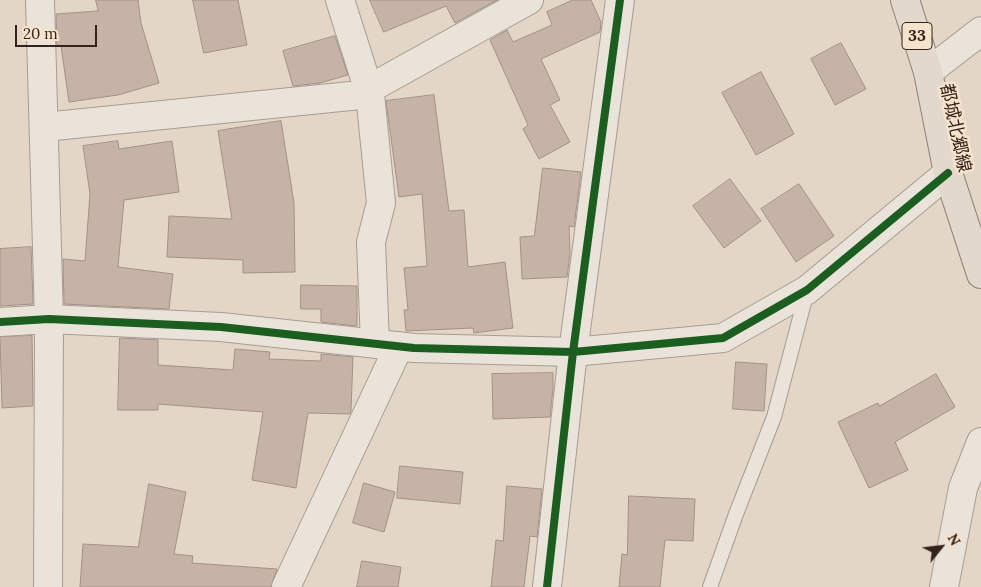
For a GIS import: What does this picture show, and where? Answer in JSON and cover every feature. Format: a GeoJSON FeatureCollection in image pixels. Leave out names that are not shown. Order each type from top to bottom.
{"type":"FeatureCollection","features":[{"type":"Feature","properties":{"kind":"main road","name":"都城北郷線"},"geometry":{"type":"LineString","coordinates":[[905,0],[928,72],[948,173],[981,274]]}},
{"type":"Feature","properties":{"kind":"street"},"geometry":{"type":"LineString","coordinates":[[40,0],[48,320],[48,587]]}},
{"type":"Feature","properties":{"kind":"street"},"geometry":{"type":"LineString","coordinates":[[286,587],[387,345],[371,242],[381,203],[370,92],[340,0]]}},
{"type":"Feature","properties":{"kind":"street"},"geometry":{"type":"LineString","coordinates":[[44,127],[370,92],[529,0]]}},
{"type":"Feature","properties":{"kind":"street"},"geometry":{"type":"LineString","coordinates":[[546,587],[573,352],[620,0]]}},
{"type":"Feature","properties":{"kind":"street"},"geometry":{"type":"LineString","coordinates":[[928,72],[981,31]]}},
{"type":"Feature","properties":{"kind":"street"},"geometry":{"type":"LineString","coordinates":[[0,322],[48,320],[221,327],[387,345],[573,352],[723,338],[807,290],[948,173]]}},
{"type":"Feature","properties":{"kind":"street"},"geometry":{"type":"LineString","coordinates":[[944,587],[963,488],[981,442]]}},
{"type":"Feature","properties":{"kind":"lane"},"geometry":{"type":"LineString","coordinates":[[710,587],[774,417],[807,290]]}},
{"type":"Feature","properties":{"kind":"building"},"geometry":{"type":"Polygon","coordinates":[[[96,0],[138,0],[141,23],[159,83],[118,95],[69,102],[61,46],[57,46],[56,14],[98,11],[96,0]]]}},
{"type":"Feature","properties":{"kind":"building"},"geometry":{"type":"Polygon","coordinates":[[[193,0],[238,0],[247,45],[204,53],[193,0]]]}},
{"type":"Feature","properties":{"kind":"building"},"geometry":{"type":"Polygon","coordinates":[[[370,0],[497,0],[455,23],[446,6],[384,32],[370,0]]]}},
{"type":"Feature","properties":{"kind":"building"},"geometry":{"type":"Polygon","coordinates":[[[573,0],[591,0],[601,22],[600,32],[541,59],[560,100],[550,105],[570,142],[539,159],[523,129],[528,125],[490,40],[507,30],[513,42],[552,25],[547,12],[573,0]]]}},
{"type":"Feature","properties":{"kind":"building"},"geometry":{"type":"Polygon","coordinates":[[[335,36],[348,75],[320,83],[293,86],[283,51],[335,36]]]}},
{"type":"Feature","properties":{"kind":"building"},"geometry":{"type":"Polygon","coordinates":[[[841,43],[866,89],[835,105],[811,59],[841,43]]]}},
{"type":"Feature","properties":{"kind":"building"},"geometry":{"type":"Polygon","coordinates":[[[761,72],[794,134],[756,155],[722,93],[761,72]]]}},
{"type":"Feature","properties":{"kind":"building"},"geometry":{"type":"Polygon","coordinates":[[[434,95],[449,211],[464,210],[468,267],[505,262],[513,328],[474,333],[473,328],[406,331],[404,310],[408,310],[404,268],[427,266],[422,194],[399,197],[386,101],[434,95]]]}},
{"type":"Feature","properties":{"kind":"building"},"geometry":{"type":"Polygon","coordinates":[[[281,121],[294,203],[295,272],[243,273],[243,260],[167,257],[169,216],[232,219],[218,131],[281,121]]]}},
{"type":"Feature","properties":{"kind":"building"},"geometry":{"type":"Polygon","coordinates":[[[118,141],[119,149],[172,141],[179,192],[124,200],[118,267],[173,274],[169,309],[64,304],[63,259],[85,261],[90,194],[83,146],[118,141]]]}},
{"type":"Feature","properties":{"kind":"building"},"geometry":{"type":"Polygon","coordinates":[[[543,168],[581,172],[574,227],[569,226],[570,253],[567,277],[522,279],[520,237],[534,236],[543,168]]]}},
{"type":"Feature","properties":{"kind":"building"},"geometry":{"type":"Polygon","coordinates":[[[730,179],[761,221],[724,248],[693,206],[730,179]]]}},
{"type":"Feature","properties":{"kind":"building"},"geometry":{"type":"Polygon","coordinates":[[[799,184],[834,236],[796,262],[761,209],[799,184]]]}},
{"type":"Feature","properties":{"kind":"building"},"geometry":{"type":"Polygon","coordinates":[[[31,247],[33,304],[0,306],[0,249],[31,247]]]}},
{"type":"Feature","properties":{"kind":"building"},"geometry":{"type":"Polygon","coordinates":[[[301,285],[357,286],[357,326],[321,322],[321,309],[301,309],[301,285]]]}},
{"type":"Feature","properties":{"kind":"building"},"geometry":{"type":"Polygon","coordinates":[[[32,336],[33,406],[2,408],[0,337],[32,336]]]}},
{"type":"Feature","properties":{"kind":"building"},"geometry":{"type":"Polygon","coordinates":[[[120,338],[158,340],[158,365],[233,370],[235,349],[270,352],[269,359],[321,361],[321,354],[353,357],[351,411],[350,414],[308,413],[296,488],[252,480],[263,412],[158,404],[158,410],[118,410],[120,338]]]}},
{"type":"Feature","properties":{"kind":"building"},"geometry":{"type":"Polygon","coordinates":[[[736,362],[767,364],[764,411],[733,409],[736,362]]]}},
{"type":"Feature","properties":{"kind":"building"},"geometry":{"type":"Polygon","coordinates":[[[553,373],[550,417],[493,419],[492,374],[553,373]]]}},
{"type":"Feature","properties":{"kind":"building"},"geometry":{"type":"Polygon","coordinates":[[[936,374],[955,407],[895,442],[908,470],[869,488],[838,422],[878,403],[879,406],[936,374]]]}},
{"type":"Feature","properties":{"kind":"building"},"geometry":{"type":"Polygon","coordinates":[[[400,466],[463,472],[460,504],[397,498],[400,466]]]}},
{"type":"Feature","properties":{"kind":"building"},"geometry":{"type":"Polygon","coordinates":[[[364,483],[395,492],[384,532],[353,523],[364,483]]]}},
{"type":"Feature","properties":{"kind":"building"},"geometry":{"type":"Polygon","coordinates":[[[149,484],[186,492],[174,554],[193,556],[192,563],[277,569],[271,587],[80,587],[83,544],[138,547],[149,484]]]}},
{"type":"Feature","properties":{"kind":"building"},"geometry":{"type":"Polygon","coordinates":[[[507,486],[542,489],[537,537],[530,536],[524,587],[491,587],[496,540],[503,541],[507,486]]]}},
{"type":"Feature","properties":{"kind":"building"},"geometry":{"type":"Polygon","coordinates":[[[629,496],[695,499],[693,541],[665,540],[660,587],[619,587],[622,554],[627,555],[629,496]]]}},
{"type":"Feature","properties":{"kind":"building"},"geometry":{"type":"Polygon","coordinates":[[[362,561],[401,567],[398,587],[357,587],[362,561]]]}},
{"type":"Feature","properties":{"kind":"cycle path"},"geometry":{"type":"LineString","coordinates":[[547,587],[573,352],[620,0]]}},
{"type":"Feature","properties":{"kind":"cycle path"},"geometry":{"type":"LineString","coordinates":[[0,322],[49,319],[221,327],[414,348],[573,352],[723,338],[807,290],[948,173]]}}]}
